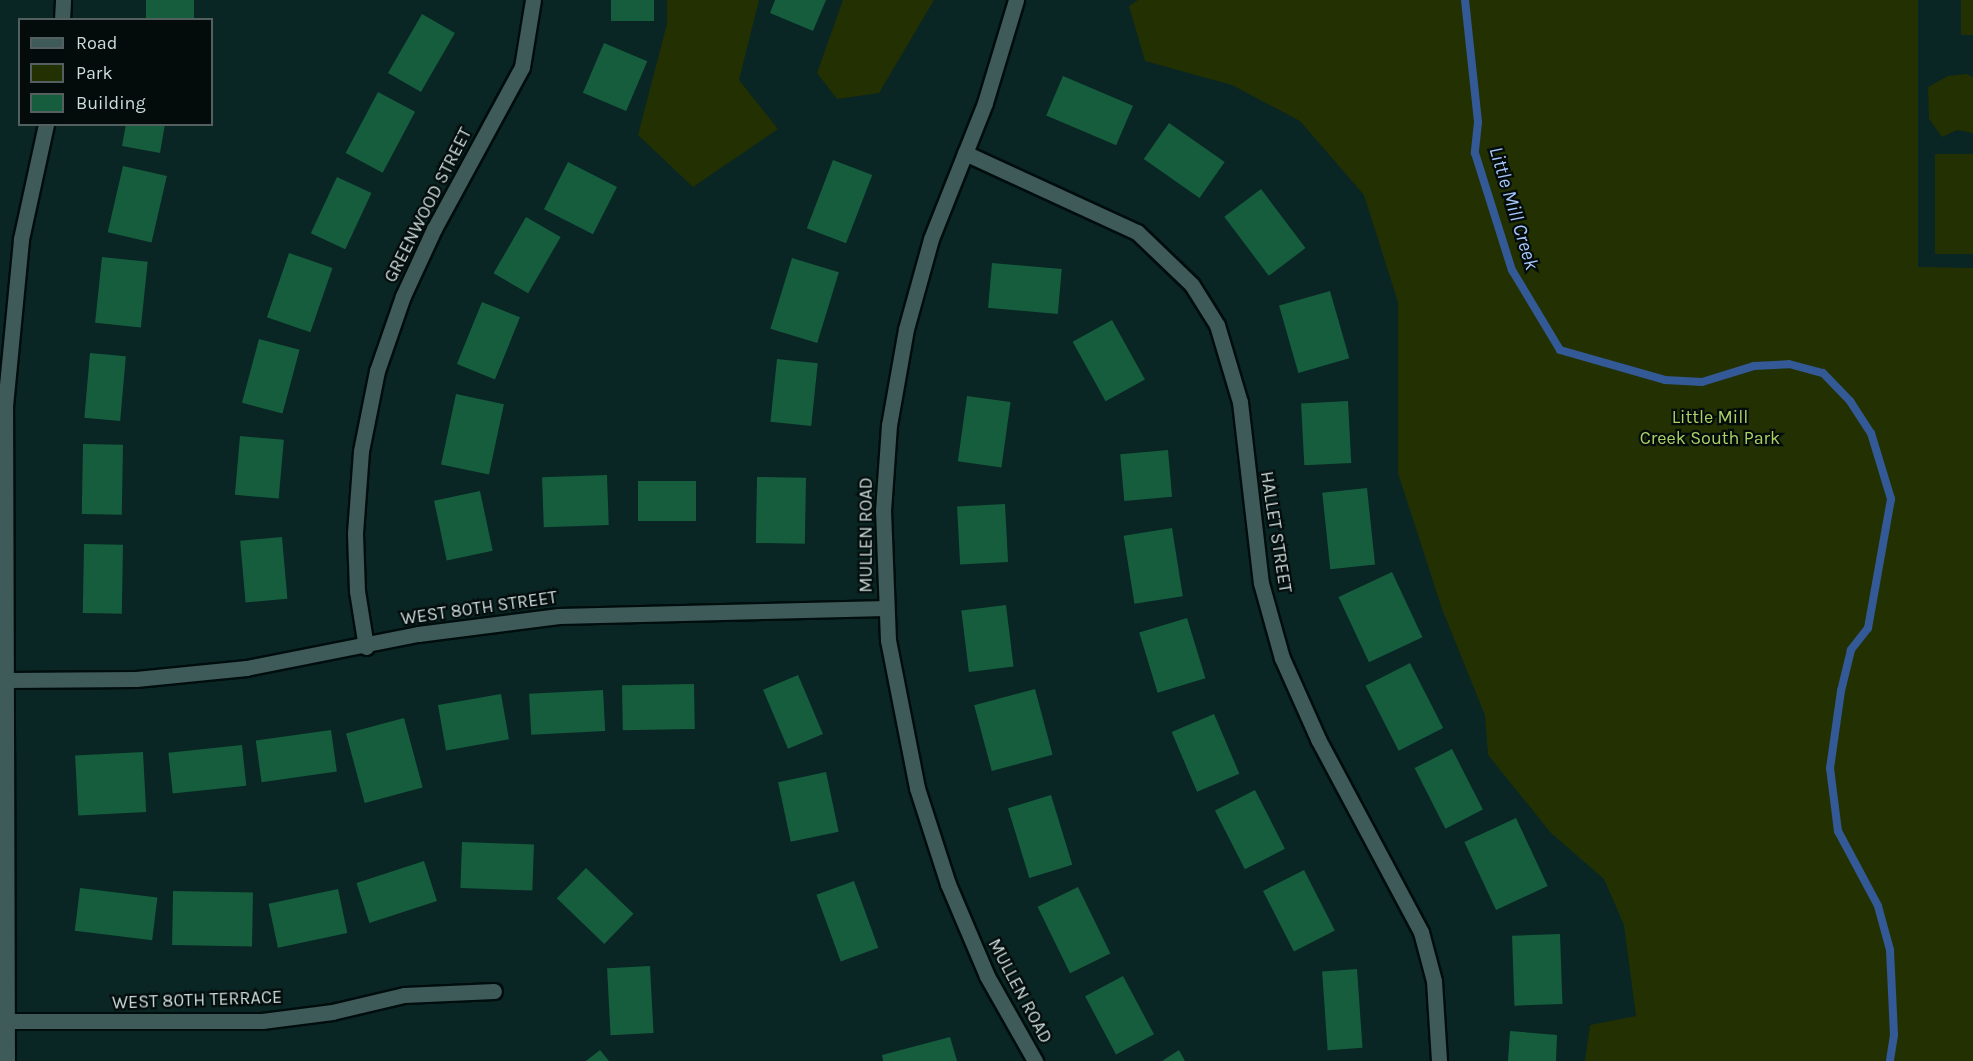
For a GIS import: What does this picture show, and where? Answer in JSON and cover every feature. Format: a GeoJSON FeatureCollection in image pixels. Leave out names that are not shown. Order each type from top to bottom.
{"type":"FeatureCollection","features":[{"type":"Feature","properties":{"kind":"street"},"geometry":{"type":"LineString","coordinates":[[62,18],[63,0]]}},
{"type":"Feature","properties":{"kind":"street","name":"GREENWOOD STREET"},"geometry":{"type":"LineString","coordinates":[[366,647],[357,591],[355,533],[361,451],[377,371],[403,296],[434,229],[522,67],[533,0]]}},
{"type":"Feature","properties":{"kind":"street","name":"MULLEN ROAD"},"geometry":{"type":"LineString","coordinates":[[1016,0],[1005,44],[931,239],[906,329],[889,425],[883,510],[886,608],[895,688],[917,789],[948,884],[987,975],[1035,1061]]}},
{"type":"Feature","properties":{"kind":"street"},"geometry":{"type":"LineString","coordinates":[[8,1061],[8,680],[4,341],[21,240],[46,126]]}},
{"type":"Feature","properties":{"kind":"street","name":"HALLET STREET"},"geometry":{"type":"LineString","coordinates":[[965,153],[1137,232],[1187,278],[1217,325],[1240,402],[1261,583],[1282,658],[1318,738],[1421,932],[1435,991],[1438,1061]]}},
{"type":"Feature","properties":{"kind":"street","name":"WEST 80TH STREET"},"geometry":{"type":"LineString","coordinates":[[8,680],[136,679],[246,668],[366,647],[417,634],[559,616],[886,608]]}},
{"type":"Feature","properties":{"kind":"street","name":"WEST 80TH TERRACE"},"geometry":{"type":"LineString","coordinates":[[8,1021],[262,1021],[332,1012],[404,995],[494,991]]}},
{"type":"Feature","properties":{"kind":"green space"},"geometry":{"type":"Polygon","coordinates":[[[667,0],[759,0],[739,80],[778,129],[693,187],[638,135],[667,24],[667,0]]]}},
{"type":"Feature","properties":{"kind":"green space"},"geometry":{"type":"Polygon","coordinates":[[[843,0],[934,0],[879,93],[837,99],[817,73],[843,0]]]}},
{"type":"Feature","properties":{"kind":"green space","name":"Little Mill Creek South Park"},"geometry":{"type":"Polygon","coordinates":[[[1138,0],[1918,0],[1918,267],[1973,268],[1973,1061],[1585,1061],[1590,1025],[1636,1016],[1624,925],[1604,879],[1551,833],[1488,755],[1485,715],[1442,609],[1398,473],[1398,302],[1364,195],[1300,121],[1232,85],[1145,61],[1129,6],[1138,0]]]}},
{"type":"Feature","properties":{"kind":"green space"},"geometry":{"type":"Polygon","coordinates":[[[1961,0],[1973,0],[1973,35],[1961,35],[1961,0]]]}},
{"type":"Feature","properties":{"kind":"green space"},"geometry":{"type":"Polygon","coordinates":[[[1967,74],[1973,77],[1973,133],[1957,130],[1942,137],[1929,119],[1928,87],[1948,76],[1967,74]]]}},
{"type":"Feature","properties":{"kind":"green space"},"geometry":{"type":"Polygon","coordinates":[[[1935,154],[1973,154],[1973,254],[1935,254],[1935,154]]]}},
{"type":"Feature","properties":{"kind":"building"},"geometry":{"type":"Polygon","coordinates":[[[146,0],[194,0],[194,18],[146,18],[146,0]]]}},
{"type":"Feature","properties":{"kind":"building"},"geometry":{"type":"Polygon","coordinates":[[[611,0],[654,0],[654,21],[611,21],[611,0]]]}},
{"type":"Feature","properties":{"kind":"building"},"geometry":{"type":"Polygon","coordinates":[[[775,0],[826,0],[813,31],[770,13],[775,0]]]}},
{"type":"Feature","properties":{"kind":"building"},"geometry":{"type":"Polygon","coordinates":[[[422,14],[455,33],[421,92],[388,73],[422,14]]]}},
{"type":"Feature","properties":{"kind":"building"},"geometry":{"type":"Polygon","coordinates":[[[604,43],[647,61],[626,111],[583,93],[604,43]]]}},
{"type":"Feature","properties":{"kind":"building"},"geometry":{"type":"Polygon","coordinates":[[[1063,76],[1133,106],[1116,145],[1046,116],[1063,76]]]}},
{"type":"Feature","properties":{"kind":"building"},"geometry":{"type":"Polygon","coordinates":[[[378,92],[415,112],[383,173],[346,153],[378,92]]]}},
{"type":"Feature","properties":{"kind":"building"},"geometry":{"type":"Polygon","coordinates":[[[1169,123],[1225,162],[1199,198],[1144,159],[1169,123]]]}},
{"type":"Feature","properties":{"kind":"building"},"geometry":{"type":"Polygon","coordinates":[[[126,126],[165,126],[160,153],[122,146],[126,126]]]}},
{"type":"Feature","properties":{"kind":"building"},"geometry":{"type":"Polygon","coordinates":[[[833,160],[872,175],[846,243],[807,228],[833,160]]]}},
{"type":"Feature","properties":{"kind":"building"},"geometry":{"type":"Polygon","coordinates":[[[568,162],[617,187],[593,234],[544,209],[568,162]]]}},
{"type":"Feature","properties":{"kind":"building"},"geometry":{"type":"Polygon","coordinates":[[[123,166],[167,176],[152,242],[108,232],[123,166]]]}},
{"type":"Feature","properties":{"kind":"building"},"geometry":{"type":"Polygon","coordinates":[[[337,177],[371,193],[345,249],[311,233],[337,177]]]}},
{"type":"Feature","properties":{"kind":"building"},"geometry":{"type":"Polygon","coordinates":[[[1261,189],[1306,248],[1269,276],[1224,217],[1261,189]]]}},
{"type":"Feature","properties":{"kind":"building"},"geometry":{"type":"Polygon","coordinates":[[[526,217],[561,237],[528,293],[494,273],[526,217]]]}},
{"type":"Feature","properties":{"kind":"building"},"geometry":{"type":"Polygon","coordinates":[[[289,253],[332,268],[310,332],[267,317],[289,253]]]}},
{"type":"Feature","properties":{"kind":"building"},"geometry":{"type":"Polygon","coordinates":[[[102,257],[148,262],[141,327],[95,323],[102,257]]]}},
{"type":"Feature","properties":{"kind":"building"},"geometry":{"type":"Polygon","coordinates":[[[792,258],[839,272],[817,343],[770,329],[792,258]]]}},
{"type":"Feature","properties":{"kind":"building"},"geometry":{"type":"Polygon","coordinates":[[[992,263],[1062,269],[1058,314],[988,308],[992,263]]]}},
{"type":"Feature","properties":{"kind":"building"},"geometry":{"type":"Polygon","coordinates":[[[1330,291],[1349,358],[1298,373],[1279,306],[1330,291]]]}},
{"type":"Feature","properties":{"kind":"building"},"geometry":{"type":"Polygon","coordinates":[[[482,302],[520,317],[495,379],[457,364],[482,302]]]}},
{"type":"Feature","properties":{"kind":"building"},"geometry":{"type":"Polygon","coordinates":[[[1112,320],[1145,379],[1106,401],[1073,342],[1112,320]]]}},
{"type":"Feature","properties":{"kind":"building"},"geometry":{"type":"Polygon","coordinates":[[[259,339],[300,350],[282,414],[242,403],[259,339]]]}},
{"type":"Feature","properties":{"kind":"building"},"geometry":{"type":"Polygon","coordinates":[[[90,353],[126,356],[120,421],[84,418],[90,353]]]}},
{"type":"Feature","properties":{"kind":"building"},"geometry":{"type":"Polygon","coordinates":[[[777,359],[818,363],[811,426],[770,422],[777,359]]]}},
{"type":"Feature","properties":{"kind":"building"},"geometry":{"type":"Polygon","coordinates":[[[456,394],[504,404],[489,475],[441,464],[456,394]]]}},
{"type":"Feature","properties":{"kind":"building"},"geometry":{"type":"Polygon","coordinates":[[[967,396],[1011,402],[1001,467],[958,461],[967,396]]]}},
{"type":"Feature","properties":{"kind":"building"},"geometry":{"type":"Polygon","coordinates":[[[1348,401],[1351,463],[1304,465],[1301,403],[1348,401]]]}},
{"type":"Feature","properties":{"kind":"building"},"geometry":{"type":"Polygon","coordinates":[[[240,436],[284,440],[279,499],[235,495],[240,436]]]}},
{"type":"Feature","properties":{"kind":"building"},"geometry":{"type":"Polygon","coordinates":[[[83,444],[123,445],[122,515],[82,514],[83,444]]]}},
{"type":"Feature","properties":{"kind":"building"},"geometry":{"type":"Polygon","coordinates":[[[1168,450],[1172,497],[1124,501],[1120,454],[1168,450]]]}},
{"type":"Feature","properties":{"kind":"building"},"geometry":{"type":"Polygon","coordinates":[[[607,475],[609,525],[544,527],[542,477],[607,475]]]}},
{"type":"Feature","properties":{"kind":"building"},"geometry":{"type":"Polygon","coordinates":[[[757,477],[806,478],[805,544],[756,543],[757,477]]]}},
{"type":"Feature","properties":{"kind":"building"},"geometry":{"type":"Polygon","coordinates":[[[638,481],[696,481],[696,521],[638,521],[638,481]]]}},
{"type":"Feature","properties":{"kind":"building"},"geometry":{"type":"Polygon","coordinates":[[[1367,488],[1375,565],[1330,569],[1322,493],[1367,488]]]}},
{"type":"Feature","properties":{"kind":"building"},"geometry":{"type":"Polygon","coordinates":[[[480,491],[493,551],[447,560],[434,501],[480,491]]]}},
{"type":"Feature","properties":{"kind":"building"},"geometry":{"type":"Polygon","coordinates":[[[1005,504],[1008,562],[960,564],[957,507],[1005,504]]]}},
{"type":"Feature","properties":{"kind":"building"},"geometry":{"type":"Polygon","coordinates":[[[1172,528],[1183,596],[1134,604],[1124,536],[1172,528]]]}},
{"type":"Feature","properties":{"kind":"building"},"geometry":{"type":"Polygon","coordinates":[[[282,537],[287,599],[246,602],[240,541],[282,537]]]}},
{"type":"Feature","properties":{"kind":"building"},"geometry":{"type":"Polygon","coordinates":[[[84,544],[123,545],[122,614],[83,613],[84,544]]]}},
{"type":"Feature","properties":{"kind":"building"},"geometry":{"type":"Polygon","coordinates":[[[1392,572],[1422,637],[1369,662],[1339,597],[1392,572]]]}},
{"type":"Feature","properties":{"kind":"building"},"geometry":{"type":"Polygon","coordinates":[[[1006,605],[1014,667],[969,672],[961,610],[1006,605]]]}},
{"type":"Feature","properties":{"kind":"building"},"geometry":{"type":"Polygon","coordinates":[[[1187,618],[1205,678],[1158,693],[1139,633],[1187,618]]]}},
{"type":"Feature","properties":{"kind":"building"},"geometry":{"type":"Polygon","coordinates":[[[1410,663],[1443,728],[1399,751],[1365,686],[1410,663]]]}},
{"type":"Feature","properties":{"kind":"building"},"geometry":{"type":"Polygon","coordinates":[[[798,675],[823,734],[788,749],[763,690],[798,675]]]}},
{"type":"Feature","properties":{"kind":"building"},"geometry":{"type":"Polygon","coordinates":[[[694,684],[695,729],[623,730],[622,685],[694,684]]]}},
{"type":"Feature","properties":{"kind":"building"},"geometry":{"type":"Polygon","coordinates":[[[1035,689],[1053,755],[992,771],[974,705],[1035,689]]]}},
{"type":"Feature","properties":{"kind":"building"},"geometry":{"type":"Polygon","coordinates":[[[603,690],[605,731],[531,735],[529,694],[603,690]]]}},
{"type":"Feature","properties":{"kind":"building"},"geometry":{"type":"Polygon","coordinates":[[[501,694],[509,739],[446,750],[438,705],[501,694]]]}},
{"type":"Feature","properties":{"kind":"building"},"geometry":{"type":"Polygon","coordinates":[[[1214,714],[1239,774],[1197,792],[1172,732],[1214,714]]]}},
{"type":"Feature","properties":{"kind":"building"},"geometry":{"type":"Polygon","coordinates":[[[404,718],[423,788],[365,803],[346,734],[404,718]]]}},
{"type":"Feature","properties":{"kind":"building"},"geometry":{"type":"Polygon","coordinates":[[[331,730],[337,772],[262,782],[256,741],[331,730]]]}},
{"type":"Feature","properties":{"kind":"building"},"geometry":{"type":"Polygon","coordinates":[[[242,745],[246,786],[173,794],[168,753],[242,745]]]}},
{"type":"Feature","properties":{"kind":"building"},"geometry":{"type":"Polygon","coordinates":[[[1452,749],[1483,810],[1445,829],[1415,768],[1452,749]]]}},
{"type":"Feature","properties":{"kind":"building"},"geometry":{"type":"Polygon","coordinates":[[[143,752],[146,812],[78,815],[75,756],[143,752]]]}},
{"type":"Feature","properties":{"kind":"building"},"geometry":{"type":"Polygon","coordinates":[[[826,772],[839,832],[791,842],[778,782],[826,772]]]}},
{"type":"Feature","properties":{"kind":"building"},"geometry":{"type":"Polygon","coordinates":[[[1255,790],[1285,849],[1245,869],[1215,810],[1255,790]]]}},
{"type":"Feature","properties":{"kind":"building"},"geometry":{"type":"Polygon","coordinates":[[[1051,795],[1072,865],[1029,878],[1008,808],[1051,795]]]}},
{"type":"Feature","properties":{"kind":"building"},"geometry":{"type":"Polygon","coordinates":[[[1516,818],[1548,886],[1496,910],[1464,842],[1516,818]]]}},
{"type":"Feature","properties":{"kind":"building"},"geometry":{"type":"Polygon","coordinates":[[[462,842],[534,845],[532,890],[460,888],[462,842]]]}},
{"type":"Feature","properties":{"kind":"building"},"geometry":{"type":"Polygon","coordinates":[[[424,861],[437,901],[369,923],[356,883],[424,861]]]}},
{"type":"Feature","properties":{"kind":"building"},"geometry":{"type":"Polygon","coordinates":[[[586,868],[633,914],[604,944],[557,898],[586,868]]]}},
{"type":"Feature","properties":{"kind":"building"},"geometry":{"type":"Polygon","coordinates":[[[1304,870],[1335,931],[1294,951],[1263,891],[1304,870]]]}},
{"type":"Feature","properties":{"kind":"building"},"geometry":{"type":"Polygon","coordinates":[[[854,881],[878,948],[841,961],[816,895],[854,881]]]}},
{"type":"Feature","properties":{"kind":"building"},"geometry":{"type":"Polygon","coordinates":[[[1078,887],[1110,954],[1070,973],[1038,907],[1078,887]]]}},
{"type":"Feature","properties":{"kind":"building"},"geometry":{"type":"Polygon","coordinates":[[[80,888],[157,898],[152,940],[75,931],[80,888]]]}},
{"type":"Feature","properties":{"kind":"building"},"geometry":{"type":"Polygon","coordinates":[[[338,889],[347,933],[278,948],[269,904],[338,889]]]}},
{"type":"Feature","properties":{"kind":"building"},"geometry":{"type":"Polygon","coordinates":[[[173,891],[253,892],[252,946],[172,945],[173,891]]]}},
{"type":"Feature","properties":{"kind":"building"},"geometry":{"type":"Polygon","coordinates":[[[1560,934],[1562,1004],[1514,1006],[1512,936],[1560,934]]]}},
{"type":"Feature","properties":{"kind":"building"},"geometry":{"type":"Polygon","coordinates":[[[650,966],[654,1033],[611,1035],[607,968],[650,966]]]}},
{"type":"Feature","properties":{"kind":"building"},"geometry":{"type":"Polygon","coordinates":[[[1357,969],[1363,1048],[1328,1050],[1322,971],[1357,969]]]}},
{"type":"Feature","properties":{"kind":"building"},"geometry":{"type":"Polygon","coordinates":[[[1123,976],[1154,1034],[1116,1054],[1085,996],[1123,976]]]}},
{"type":"Feature","properties":{"kind":"building"},"geometry":{"type":"Polygon","coordinates":[[[1510,1031],[1557,1035],[1556,1061],[1508,1061],[1510,1031]]]}},
{"type":"Feature","properties":{"kind":"building"},"geometry":{"type":"Polygon","coordinates":[[[950,1037],[957,1061],[883,1061],[882,1055],[950,1037]]]}},
{"type":"Feature","properties":{"kind":"building"},"geometry":{"type":"Polygon","coordinates":[[[600,1050],[609,1061],[586,1061],[600,1050]]]}},
{"type":"Feature","properties":{"kind":"building"},"geometry":{"type":"Polygon","coordinates":[[[1179,1050],[1185,1061],[1162,1061],[1179,1050]]]}},
{"type":"Feature","properties":{"kind":"waterway","name":"Little Mill Creek"},"geometry":{"type":"LineString","coordinates":[[1465,0],[1478,122],[1475,153],[1512,270],[1560,350],[1665,380],[1702,382],[1754,366],[1789,364],[1823,373],[1850,401],[1871,433],[1891,499],[1868,628],[1851,650],[1841,691],[1830,768],[1838,831],[1878,906],[1890,950],[1894,1035],[1890,1061]]}}]}
